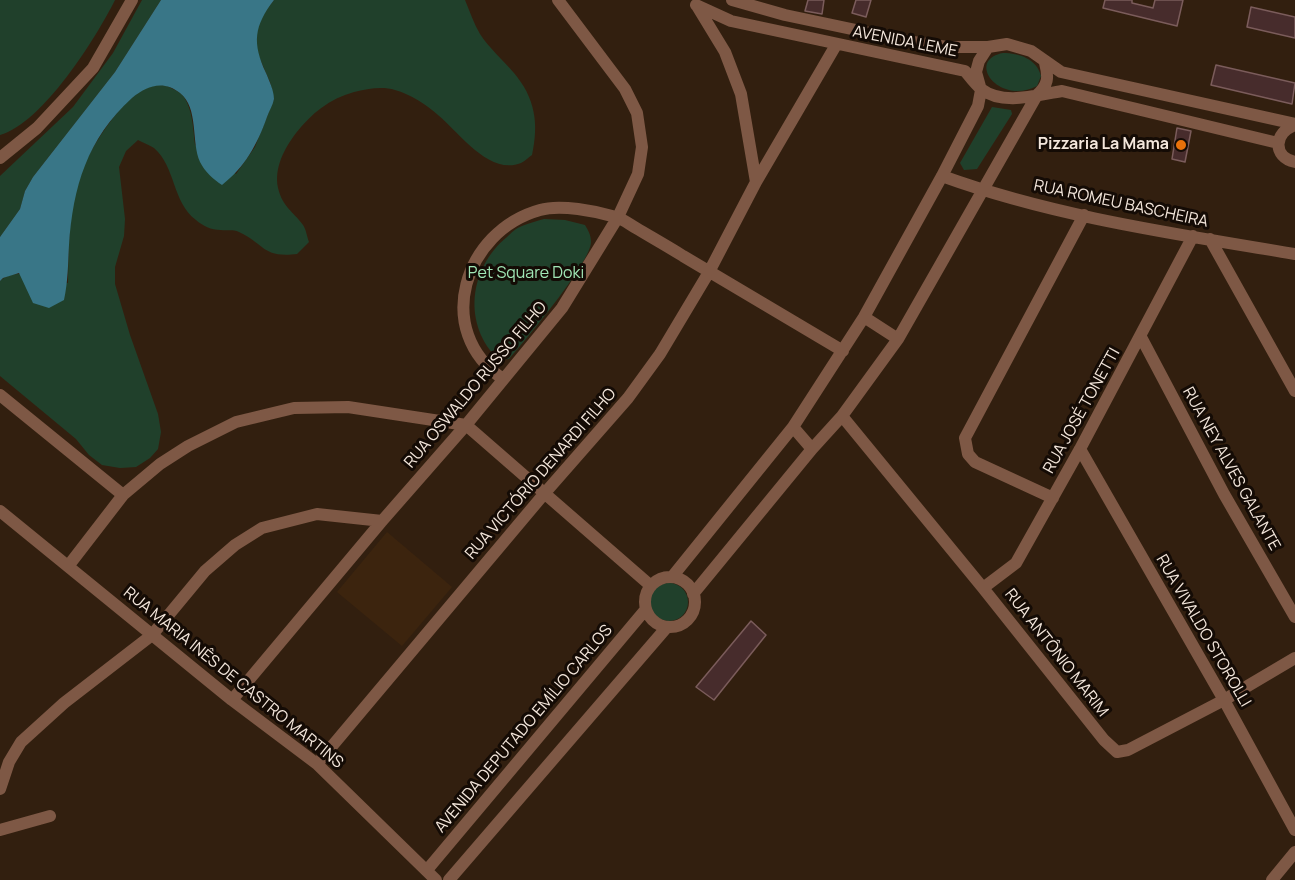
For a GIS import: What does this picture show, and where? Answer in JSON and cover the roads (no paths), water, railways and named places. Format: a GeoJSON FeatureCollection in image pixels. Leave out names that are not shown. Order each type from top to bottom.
{"type":"FeatureCollection","features":[{"type":"Feature","properties":{"kind":"street"},"geometry":{"type":"LineString","coordinates":[[0,158],[37,128],[93,68],[132,0]]}},
{"type":"Feature","properties":{"kind":"street","name":"RUA OSWALDO RUSSO FILHO"},"geometry":{"type":"LineString","coordinates":[[232,700],[466,425],[562,308],[618,217],[638,174],[642,147],[637,113],[625,89],[558,0]]}},
{"type":"Feature","properties":{"kind":"street","name":"AVENIDA LEME"},"geometry":{"type":"LineString","coordinates":[[732,0],[785,15],[913,42],[947,47],[988,47],[1007,44],[1031,51],[1061,72],[1295,125]]}},
{"type":"Feature","properties":{"kind":"street"},"geometry":{"type":"LineString","coordinates":[[694,2],[725,52],[741,94],[756,182]]}},
{"type":"Feature","properties":{"kind":"street","name":"AVENIDA LEME"},"geometry":{"type":"LineString","coordinates":[[694,2],[731,21],[965,71],[981,90],[995,96],[1011,98],[1062,91],[1278,143]]}},
{"type":"Feature","properties":{"kind":"street","name":"RUA VICTÓRIO DENARDI FILHO"},"geometry":{"type":"LineString","coordinates":[[316,764],[628,398],[660,354],[709,272],[756,182],[836,45]]}},
{"type":"Feature","properties":{"kind":"street"},"geometry":{"type":"LineString","coordinates":[[672,577],[793,427],[864,317],[978,106],[981,90],[976,72],[979,61],[988,47]]}},
{"type":"Feature","properties":{"kind":"street"},"geometry":{"type":"LineString","coordinates":[[693,594],[812,449],[842,416],[898,339],[981,190],[1037,95],[1046,87],[1048,77],[1046,63]]}},
{"type":"Feature","properties":{"kind":"street"},"geometry":{"type":"LineString","coordinates":[[1293,164],[1279,150],[1278,143],[1282,132],[1295,125]]}},
{"type":"Feature","properties":{"kind":"street","name":"RUA ROMEU BASCHEIRA"},"geometry":{"type":"LineString","coordinates":[[942,176],[981,190],[1084,215],[1295,254]]}},
{"type":"Feature","properties":{"kind":"street"},"geometry":{"type":"LineString","coordinates":[[503,379],[488,369],[474,350],[467,329],[462,298],[469,273],[483,249],[502,228],[523,215],[542,209],[562,207],[618,217],[843,351]]}},
{"type":"Feature","properties":{"kind":"street"},"geometry":{"type":"LineString","coordinates":[[1053,498],[975,462],[968,454],[965,438],[1084,215]]}},
{"type":"Feature","properties":{"kind":"street","name":"RUA JOSÉ TONETTI"},"geometry":{"type":"LineString","coordinates":[[983,588],[1016,563],[1141,337],[1193,236]]}},
{"type":"Feature","properties":{"kind":"street"},"geometry":{"type":"LineString","coordinates":[[1209,239],[1295,392]]}},
{"type":"Feature","properties":{"kind":"street"},"geometry":{"type":"LineString","coordinates":[[864,317],[898,339]]}},
{"type":"Feature","properties":{"kind":"street","name":"RUA NEY ALVES GALANTE"},"geometry":{"type":"LineString","coordinates":[[1141,337],[1224,494],[1295,617]]}},
{"type":"Feature","properties":{"kind":"street"},"geometry":{"type":"LineString","coordinates":[[0,395],[123,495]]}},
{"type":"Feature","properties":{"kind":"street"},"geometry":{"type":"LineString","coordinates":[[69,565],[123,495],[160,464],[188,446],[236,422],[294,408],[348,407],[466,425],[651,586]]}},
{"type":"Feature","properties":{"kind":"street","name":"RUA ANTÔNIO MARIM"},"geometry":{"type":"LineString","coordinates":[[842,416],[1104,740],[1117,752],[1128,750],[1224,700],[1295,658]]}},
{"type":"Feature","properties":{"kind":"street"},"geometry":{"type":"LineString","coordinates":[[793,427],[812,449]]}},
{"type":"Feature","properties":{"kind":"street","name":"RUA VIVALDO STOROLLI"},"geometry":{"type":"LineString","coordinates":[[1080,449],[1224,700],[1295,830]]}},
{"type":"Feature","properties":{"kind":"street","name":"RUA MARIA INÊS DE CASTRO MARTINS"},"geometry":{"type":"LineString","coordinates":[[0,510],[232,700],[316,764],[436,880]]}},
{"type":"Feature","properties":{"kind":"street"},"geometry":{"type":"LineString","coordinates":[[0,789],[9,762],[21,742],[64,703],[152,635],[204,571],[235,544],[262,528],[318,514],[382,521]]}},
{"type":"Feature","properties":{"kind":"street"},"geometry":{"type":"LineString","coordinates":[[672,577],[685,582],[693,594],[694,606],[689,618],[679,626],[667,627],[654,621],[646,609],[645,597],[651,586],[661,579],[672,577]]}},
{"type":"Feature","properties":{"kind":"street","name":"AVENIDA DEPUTADO EMÍLIO CARLOS"},"geometry":{"type":"LineString","coordinates":[[427,870],[646,609]]}},
{"type":"Feature","properties":{"kind":"street"},"geometry":{"type":"LineString","coordinates":[[449,880],[667,627]]}},
{"type":"Feature","properties":{"kind":"street"},"geometry":{"type":"LineString","coordinates":[[0,828],[50,816]]}},
{"type":"Feature","properties":{"kind":"street"},"geometry":{"type":"LineString","coordinates":[[1272,880],[1295,852]]}},
{"type":"Feature","properties":{"kind":"water"},"geometry":{"type":"Polygon","coordinates":[[[161,0],[274,0],[262,18],[257,35],[259,53],[273,93],[273,104],[244,163],[222,185],[204,169],[200,162],[190,107],[180,93],[162,85],[150,87],[132,98],[104,130],[85,165],[74,203],[64,300],[49,308],[33,303],[19,273],[0,281],[0,237],[20,209],[25,191],[33,177],[115,72],[161,0]]]}},
{"type":"Feature","properties":{"kind":"place","name":"Pizzaria La Mama"},"geometry":{"type":"Point","coordinates":[1181,145]}},
{"type":"Feature","properties":{"kind":"park label","name":"Pet Square Doki"},"geometry":{"type":"Point","coordinates":[526,274]}}]}
